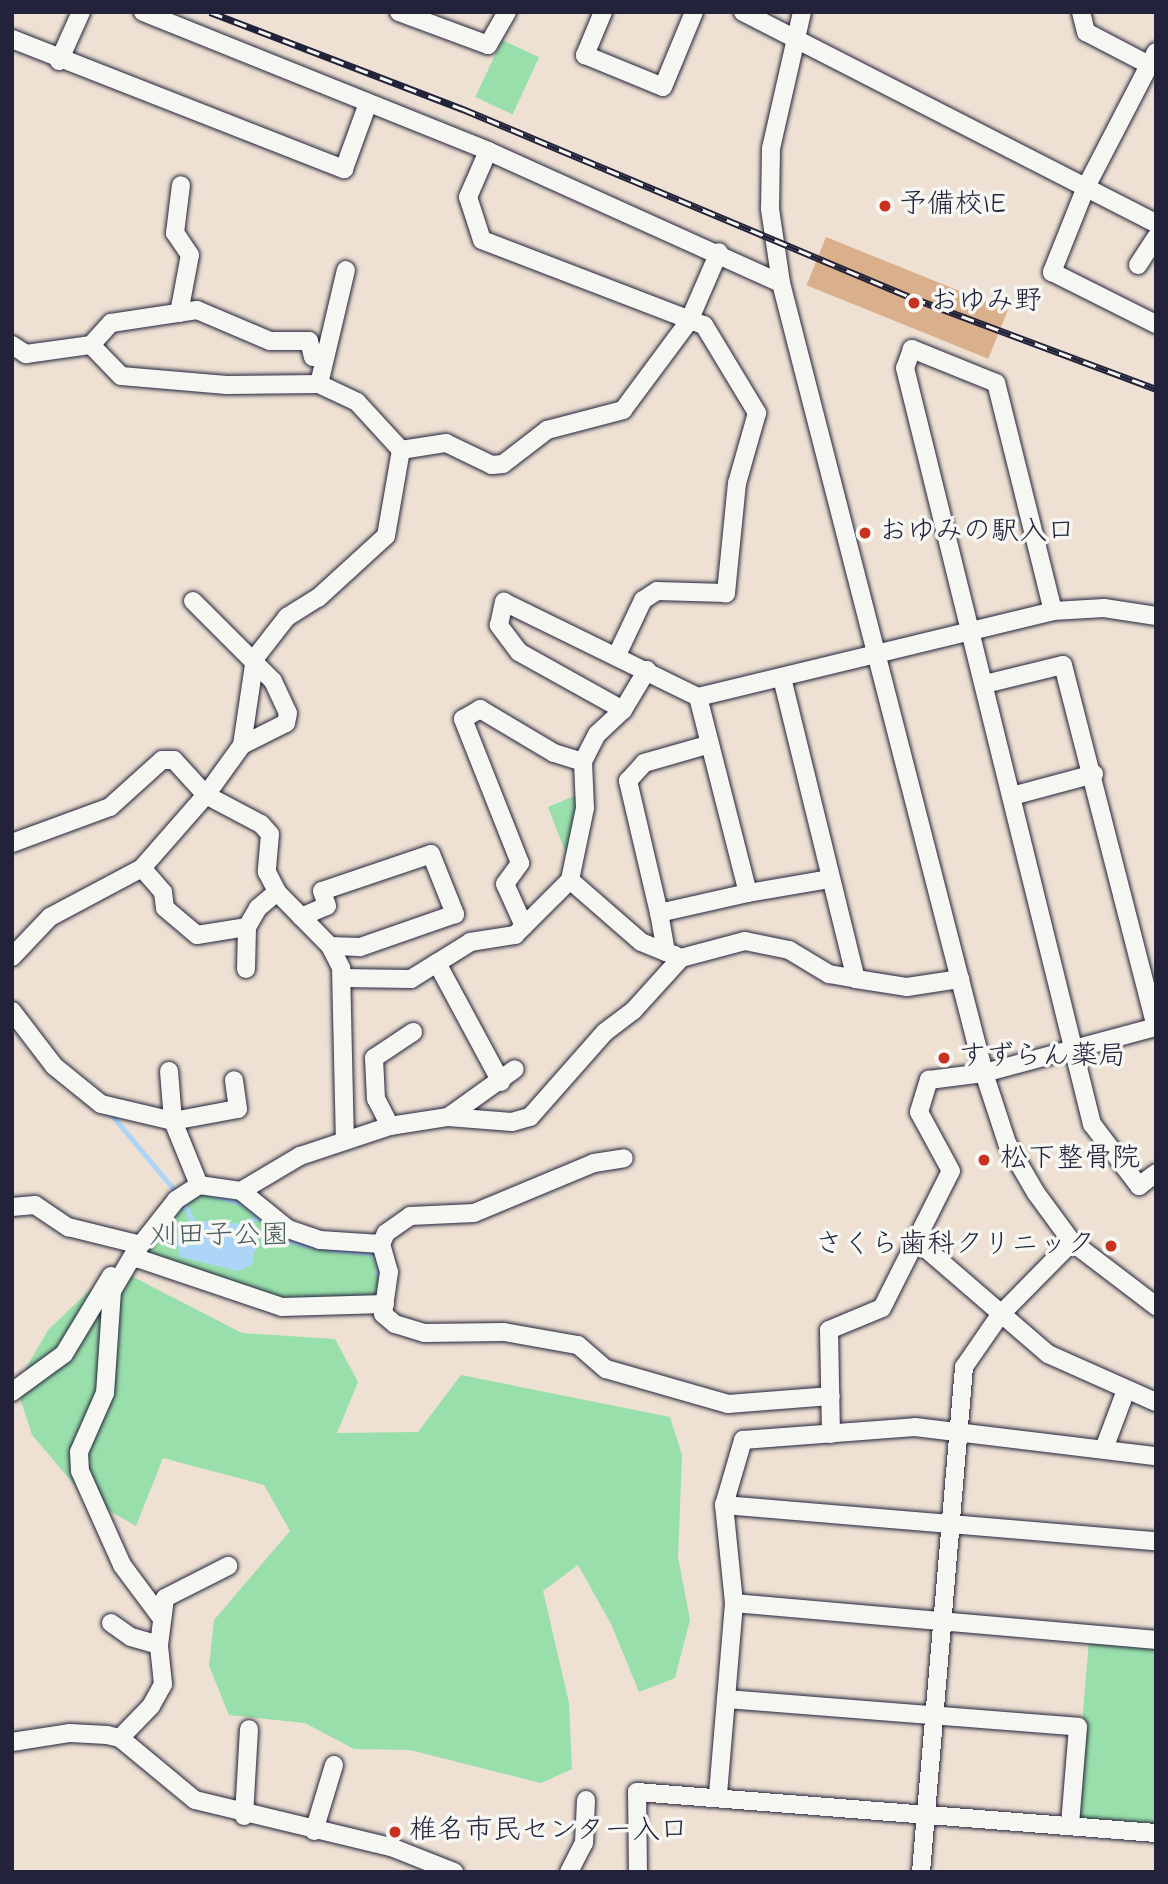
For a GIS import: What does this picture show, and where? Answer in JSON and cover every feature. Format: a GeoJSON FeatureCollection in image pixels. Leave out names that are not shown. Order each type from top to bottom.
{"type":"FeatureCollection","features":[{"type":"Feature","properties":{"kind":"street"},"geometry":{"type":"LineString","coordinates":[[59,61],[81,12]]}},
{"type":"Feature","properties":{"kind":"street"},"geometry":{"type":"LineString","coordinates":[[143,12],[488,151],[719,252],[781,283]]}},
{"type":"Feature","properties":{"kind":"street"},"geometry":{"type":"LineString","coordinates":[[399,12],[488,46],[507,12]]}},
{"type":"Feature","properties":{"kind":"street"},"geometry":{"type":"LineString","coordinates":[[603,12],[585,55],[663,88],[694,12]]}},
{"type":"Feature","properties":{"kind":"street"},"geometry":{"type":"LineString","coordinates":[[743,12],[795,36],[1156,223]]}},
{"type":"Feature","properties":{"kind":"street"},"geometry":{"type":"LineString","coordinates":[[802,12],[771,148],[770,209],[781,283],[984,1073],[1007,1143],[1072,1242],[1156,1306]]}},
{"type":"Feature","properties":{"kind":"street"},"geometry":{"type":"LineString","coordinates":[[1081,12],[1086,32],[1153,58],[1086,187],[1052,272],[1156,324]]}},
{"type":"Feature","properties":{"kind":"street"},"geometry":{"type":"LineString","coordinates":[[12,39],[59,61],[344,169],[368,103]]}},
{"type":"Feature","properties":{"kind":"street"},"geometry":{"type":"LineString","coordinates":[[488,151],[468,198],[482,240],[704,325],[757,413],[737,482],[726,593],[657,591],[643,600],[617,655]]}},
{"type":"Feature","properties":{"kind":"street"},"geometry":{"type":"LineString","coordinates":[[179,313],[190,255],[175,233],[181,186]]}},
{"type":"Feature","properties":{"kind":"street"},"geometry":{"type":"LineString","coordinates":[[1138,265],[1156,237]]}},
{"type":"Feature","properties":{"kind":"street"},"geometry":{"type":"LineString","coordinates":[[401,450],[446,443],[492,465],[503,464],[547,430],[623,410],[690,321],[719,252]]}},
{"type":"Feature","properties":{"kind":"street"},"geometry":{"type":"LineString","coordinates":[[319,384],[323,355],[346,270]]}},
{"type":"Feature","properties":{"kind":"street"},"geometry":{"type":"LineString","coordinates":[[12,345],[26,354],[91,345],[111,323],[179,313],[207,312],[270,341],[309,341],[313,357],[323,355]]}},
{"type":"Feature","properties":{"kind":"street"},"geometry":{"type":"LineString","coordinates":[[91,345],[121,376],[227,385],[319,384],[357,402],[401,450]]}},
{"type":"Feature","properties":{"kind":"street"},"geometry":{"type":"LineString","coordinates":[[1053,611],[996,383],[912,349],[905,368],[1092,1124],[1139,1186],[1156,1174]]}},
{"type":"Feature","properties":{"kind":"street"},"geometry":{"type":"LineString","coordinates":[[15,948],[50,917],[142,868],[206,795],[242,745],[254,665],[287,617],[318,598],[386,536],[401,450]]}},
{"type":"Feature","properties":{"kind":"street"},"geometry":{"type":"LineString","coordinates":[[192,601],[273,681],[288,713],[286,723],[242,745]]}},
{"type":"Feature","properties":{"kind":"street"},"geometry":{"type":"LineString","coordinates":[[623,710],[519,652],[499,625],[498,613],[504,602],[698,697],[879,656],[1053,611],[1104,608],[1156,616]]}},
{"type":"Feature","properties":{"kind":"street"},"geometry":{"type":"LineString","coordinates":[[831,1434],[829,1331],[882,1308],[951,1171],[919,1112],[929,1080],[984,1073],[1156,1026],[1094,774],[1063,665],[985,684]]}},
{"type":"Feature","properties":{"kind":"street"},"geometry":{"type":"LineString","coordinates":[[343,978],[411,979],[470,942],[515,935],[570,880],[585,808],[583,762],[597,734],[623,710],[647,670]]}},
{"type":"Feature","properties":{"kind":"street"},"geometry":{"type":"LineString","coordinates":[[782,678],[856,979]]}},
{"type":"Feature","properties":{"kind":"street"},"geometry":{"type":"LineString","coordinates":[[698,697],[707,745],[748,893]]}},
{"type":"Feature","properties":{"kind":"street"},"geometry":{"type":"LineString","coordinates":[[524,926],[505,884],[520,863],[463,719],[480,709],[554,753],[583,762]]}},
{"type":"Feature","properties":{"kind":"street"},"geometry":{"type":"LineString","coordinates":[[673,955],[659,913],[628,781],[645,763],[707,745]]}},
{"type":"Feature","properties":{"kind":"street"},"geometry":{"type":"LineString","coordinates":[[12,844],[110,807],[162,760],[174,760],[206,795],[270,834],[267,872],[277,892],[330,946],[343,978],[342,1081],[345,1140]]}},
{"type":"Feature","properties":{"kind":"street"},"geometry":{"type":"LineString","coordinates":[[1012,796],[1094,774]]}},
{"type":"Feature","properties":{"kind":"street"},"geometry":{"type":"LineString","coordinates":[[301,917],[327,906],[322,891],[431,854],[455,914],[360,947],[330,946]]}},
{"type":"Feature","properties":{"kind":"street"},"geometry":{"type":"LineString","coordinates":[[142,868],[163,892],[165,908],[197,935],[247,927]]}},
{"type":"Feature","properties":{"kind":"street"},"geometry":{"type":"LineString","coordinates":[[659,913],[748,893],[830,879]]}},
{"type":"Feature","properties":{"kind":"street"},"geometry":{"type":"LineString","coordinates":[[570,880],[641,942],[673,955],[746,941],[789,950],[829,974],[856,979],[907,987],[960,979]]}},
{"type":"Feature","properties":{"kind":"street"},"geometry":{"type":"LineString","coordinates":[[246,970],[247,927],[258,908],[277,892]]}},
{"type":"Feature","properties":{"kind":"street"},"geometry":{"type":"LineString","coordinates":[[241,1191],[300,1156],[390,1126],[448,1117],[513,1122],[530,1117],[673,955]]}},
{"type":"Feature","properties":{"kind":"street"},"geometry":{"type":"LineString","coordinates":[[437,963],[500,1082]]}},
{"type":"Feature","properties":{"kind":"street"},"geometry":{"type":"LineString","coordinates":[[12,1011],[54,1066],[102,1104],[173,1121],[238,1109],[234,1080]]}},
{"type":"Feature","properties":{"kind":"street"},"geometry":{"type":"LineString","coordinates":[[390,1126],[376,1099],[374,1058],[413,1032]]}},
{"type":"Feature","properties":{"kind":"street"},"geometry":{"type":"LineString","coordinates":[[448,1117],[515,1069]]}},
{"type":"Feature","properties":{"kind":"street"},"geometry":{"type":"LineString","coordinates":[[169,1071],[173,1121],[199,1185]]}},
{"type":"Feature","properties":{"kind":"street"},"geometry":{"type":"LineString","coordinates":[[342,1081],[373,1080]]}},
{"type":"Feature","properties":{"kind":"street"},"geometry":{"type":"LineString","coordinates":[[381,1244],[392,1228],[410,1216],[474,1213],[594,1163],[624,1158]]}},
{"type":"Feature","properties":{"kind":"street"},"geometry":{"type":"LineString","coordinates":[[12,1392],[64,1354],[108,1279],[176,1200],[199,1185],[241,1191],[288,1229],[320,1240],[381,1244]]}},
{"type":"Feature","properties":{"kind":"street"},"geometry":{"type":"LineString","coordinates":[[12,1207],[35,1205],[68,1227],[136,1248]]}},
{"type":"Feature","properties":{"kind":"street"},"geometry":{"type":"LineString","coordinates":[[917,1241],[1048,1354],[1156,1402]]}},
{"type":"Feature","properties":{"kind":"street"},"geometry":{"type":"LineString","coordinates":[[921,1872],[939,1621],[964,1367],[1000,1315],[1072,1242]]}},
{"type":"Feature","properties":{"kind":"street"},"geometry":{"type":"LineString","coordinates":[[381,1244],[389,1272],[383,1314],[405,1327],[425,1333],[504,1332],[578,1345],[606,1369],[728,1404],[831,1396]]}},
{"type":"Feature","properties":{"kind":"street"},"geometry":{"type":"LineString","coordinates":[[136,1248],[139,1259],[282,1307],[385,1304]]}},
{"type":"Feature","properties":{"kind":"street"},"geometry":{"type":"LineString","coordinates":[[136,1248],[112,1291],[105,1393],[79,1452],[80,1471],[122,1564],[160,1616]]}},
{"type":"Feature","properties":{"kind":"street"},"geometry":{"type":"LineString","coordinates":[[1105,1446],[1126,1390]]}},
{"type":"Feature","properties":{"kind":"street"},"geometry":{"type":"LineString","coordinates":[[718,1794],[734,1602],[724,1505],[743,1440],[915,1427],[1105,1446],[1156,1456]]}},
{"type":"Feature","properties":{"kind":"street"},"geometry":{"type":"LineString","coordinates":[[724,1505],[1156,1541]]}},
{"type":"Feature","properties":{"kind":"street"},"geometry":{"type":"LineString","coordinates":[[120,1738],[151,1706],[163,1684],[159,1645],[160,1616],[165,1598],[175,1588],[228,1566]]}},
{"type":"Feature","properties":{"kind":"street"},"geometry":{"type":"LineString","coordinates":[[734,1602],[1156,1640]]}},
{"type":"Feature","properties":{"kind":"street"},"geometry":{"type":"LineString","coordinates":[[111,1623],[131,1637],[159,1645]]}},
{"type":"Feature","properties":{"kind":"street"},"geometry":{"type":"LineString","coordinates":[[726,1699],[1078,1727],[1070,1825]]}},
{"type":"Feature","properties":{"kind":"street"},"geometry":{"type":"LineString","coordinates":[[244,1816],[249,1729]]}},
{"type":"Feature","properties":{"kind":"street"},"geometry":{"type":"LineString","coordinates":[[12,1742],[87,1732],[120,1738],[185,1794],[244,1816],[391,1847],[454,1872]]}},
{"type":"Feature","properties":{"kind":"street"},"geometry":{"type":"LineString","coordinates":[[314,1831],[334,1765]]}},
{"type":"Feature","properties":{"kind":"street"},"geometry":{"type":"LineString","coordinates":[[638,1872],[637,1792],[718,1794],[1156,1833]]}},
{"type":"Feature","properties":{"kind":"street"},"geometry":{"type":"LineString","coordinates":[[569,1872],[584,1843],[586,1800]]}},
{"type":"Feature","properties":{"kind":"green space"},"geometry":{"type":"Polygon","coordinates":[[[502,40],[539,57],[513,114],[475,97],[502,40]]]}},
{"type":"Feature","properties":{"kind":"green space"},"geometry":{"type":"Polygon","coordinates":[[[579,794],[569,861],[548,807],[579,794]]]}},
{"type":"Feature","properties":{"kind":"green space","name":"刈田子公園"},"geometry":{"type":"Polygon","coordinates":[[[207,1189],[246,1201],[270,1224],[378,1250],[383,1264],[379,1300],[283,1303],[143,1256],[184,1198],[207,1189]]]}},
{"type":"Feature","properties":{"kind":"green space"},"geometry":{"type":"Polygon","coordinates":[[[114,1267],[242,1333],[335,1339],[358,1382],[337,1433],[418,1432],[461,1375],[670,1417],[682,1455],[678,1557],[690,1620],[675,1678],[639,1692],[611,1624],[578,1565],[543,1591],[569,1703],[572,1769],[541,1783],[410,1750],[354,1749],[305,1723],[229,1715],[209,1666],[214,1620],[290,1531],[264,1485],[163,1458],[136,1526],[85,1497],[32,1435],[16,1386],[48,1330],[114,1267]]]}},
{"type":"Feature","properties":{"kind":"green space"},"geometry":{"type":"Polygon","coordinates":[[[1089,1639],[1156,1643],[1156,1826],[1074,1821],[1089,1639]]]}},
{"type":"Feature","properties":{"kind":"water"},"geometry":{"type":"Polygon","coordinates":[[[189,1220],[246,1224],[255,1249],[252,1265],[238,1271],[180,1257],[176,1238],[189,1220]]]}},
{"type":"Feature","properties":{"kind":"building"},"geometry":{"type":"Polygon","coordinates":[[[826,237],[1008,310],[988,359],[807,285],[826,237]]]}},
{"type":"Feature","properties":{"kind":"waterway"},"geometry":{"type":"LineString","coordinates":[[111,1114],[179,1195]]}},
{"type":"Feature","properties":{"kind":"waterway"},"geometry":{"type":"LineString","coordinates":[[214,1195],[244,1204],[291,1241],[319,1248]]}},
{"type":"Feature","properties":{"kind":"waterway"},"geometry":{"type":"LineString","coordinates":[[184,1202],[192,1220]]}},
{"type":"Feature","properties":{"kind":"waterway"},"geometry":{"type":"LineString","coordinates":[[242,1223],[257,1218]]}},
{"type":"Feature","properties":{"kind":"waterway"},"geometry":{"type":"LineString","coordinates":[[332,1249],[370,1253],[378,1259],[378,1273]]}},
{"type":"Feature","properties":{"kind":"railway"},"geometry":{"type":"LineString","coordinates":[[210,12],[463,109],[913,298],[1156,389]]}},
{"type":"Feature","properties":{"kind":"place","name":"予備校IE"},"geometry":{"type":"Point","coordinates":[885,206]}},
{"type":"Feature","properties":{"kind":"place","name":"おゆみ野"},"geometry":{"type":"Point","coordinates":[914,303]}},
{"type":"Feature","properties":{"kind":"place","name":"おゆみの駅入口"},"geometry":{"type":"Point","coordinates":[865,533]}},
{"type":"Feature","properties":{"kind":"place","name":"すずらん薬局"},"geometry":{"type":"Point","coordinates":[944,1058]}},
{"type":"Feature","properties":{"kind":"place","name":"松下整骨院"},"geometry":{"type":"Point","coordinates":[984,1160]}},
{"type":"Feature","properties":{"kind":"place","name":"さくら歯科クリニック"},"geometry":{"type":"Point","coordinates":[1111,1246]}},
{"type":"Feature","properties":{"kind":"place","name":"椎名市民センター入口"},"geometry":{"type":"Point","coordinates":[395,1832]}}]}
